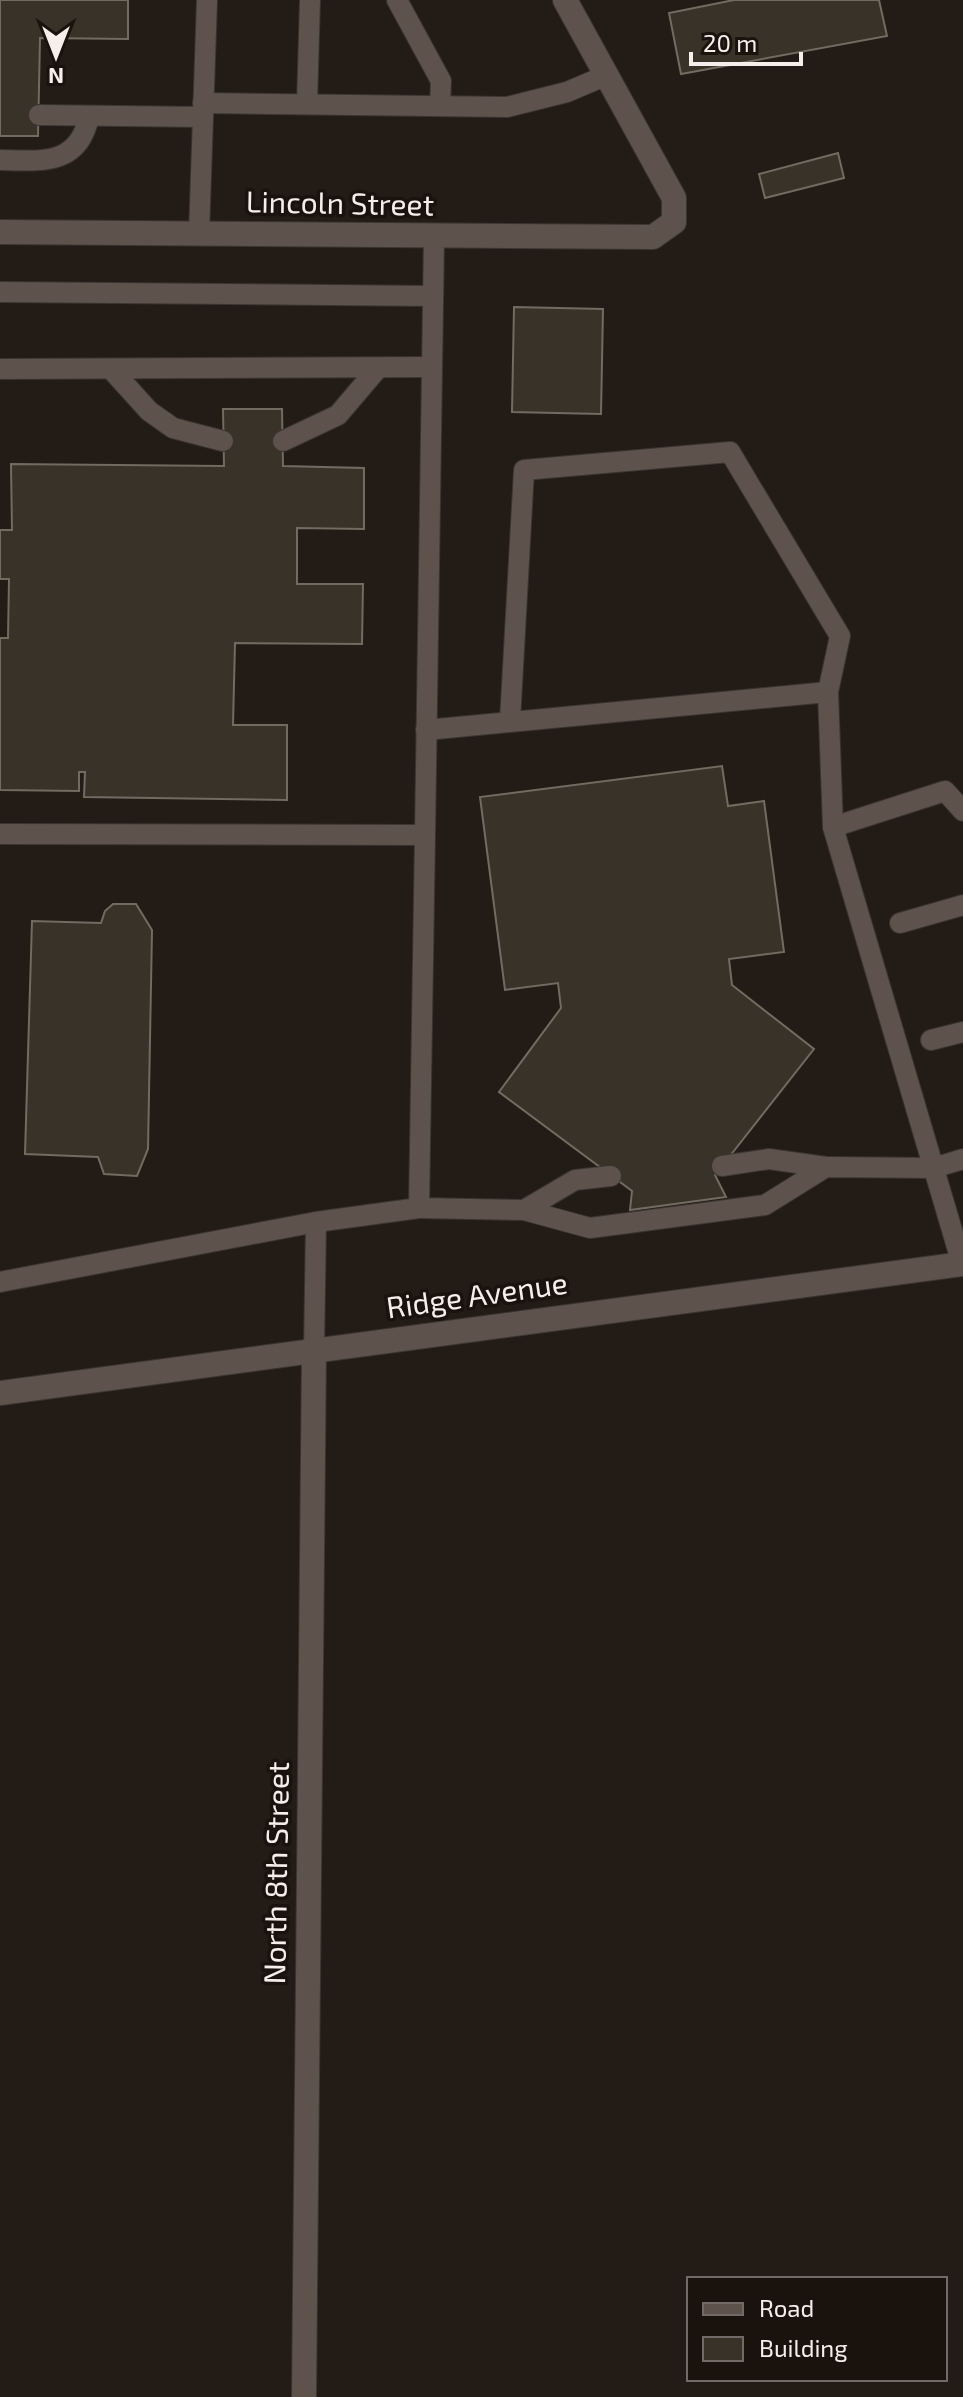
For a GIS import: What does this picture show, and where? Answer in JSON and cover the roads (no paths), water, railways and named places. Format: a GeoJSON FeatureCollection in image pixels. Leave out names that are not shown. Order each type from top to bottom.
{"type":"FeatureCollection","features":[{"type":"Feature","properties":{"kind":"street"},"geometry":{"type":"LineString","coordinates":[[565,0],[607,75]]}},
{"type":"Feature","properties":{"kind":"street","name":"Lincoln Street"},"geometry":{"type":"LineString","coordinates":[[0,232],[630,240],[653,237],[674,222],[674,198],[607,75]]}},
{"type":"Feature","properties":{"kind":"street","name":"Ridge Avenue"},"geometry":{"type":"LineString","coordinates":[[0,1393],[962,1264]]}},
{"type":"Feature","properties":{"kind":"street","name":"North 8th Street"},"geometry":{"type":"LineString","coordinates":[[304,2397],[314,1350]]}},
{"type":"Feature","properties":{"kind":"lane"},"geometry":{"type":"LineString","coordinates":[[199,234],[207,0]]}},
{"type":"Feature","properties":{"kind":"lane"},"geometry":{"type":"LineString","coordinates":[[307,104],[310,0]]}},
{"type":"Feature","properties":{"kind":"lane"},"geometry":{"type":"LineString","coordinates":[[397,0],[441,81],[440,106]]}},
{"type":"Feature","properties":{"kind":"lane"},"geometry":{"type":"LineString","coordinates":[[39,115],[89,116],[307,104],[507,107],[540,101],[607,75]]}},
{"type":"Feature","properties":{"kind":"lane"},"geometry":{"type":"LineString","coordinates":[[0,160],[42,162],[71,151],[81,141],[89,116]]}},
{"type":"Feature","properties":{"kind":"lane"},"geometry":{"type":"LineString","coordinates":[[419,1208],[434,237]]}},
{"type":"Feature","properties":{"kind":"lane"},"geometry":{"type":"LineString","coordinates":[[0,292],[433,296]]}},
{"type":"Feature","properties":{"kind":"lane"},"geometry":{"type":"LineString","coordinates":[[0,369],[431,367]]}},
{"type":"Feature","properties":{"kind":"lane"},"geometry":{"type":"LineString","coordinates":[[283,441],[338,415],[378,368]]}},
{"type":"Feature","properties":{"kind":"lane"},"geometry":{"type":"LineString","coordinates":[[111,369],[149,411],[173,428],[223,441]]}},
{"type":"Feature","properties":{"kind":"lane"},"geometry":{"type":"LineString","coordinates":[[510,721],[524,470],[730,452],[840,636],[828,692],[833,827],[962,1264]]}},
{"type":"Feature","properties":{"kind":"lane"},"geometry":{"type":"LineString","coordinates":[[426,730],[828,692]]}},
{"type":"Feature","properties":{"kind":"lane"},"geometry":{"type":"LineString","coordinates":[[833,827],[945,791],[963,811]]}},
{"type":"Feature","properties":{"kind":"lane"},"geometry":{"type":"LineString","coordinates":[[0,834],[425,835]]}},
{"type":"Feature","properties":{"kind":"lane"},"geometry":{"type":"LineString","coordinates":[[900,923],[963,905]]}},
{"type":"Feature","properties":{"kind":"lane"},"geometry":{"type":"LineString","coordinates":[[931,1040],[963,1032]]}},
{"type":"Feature","properties":{"kind":"lane"},"geometry":{"type":"LineString","coordinates":[[722,1166],[769,1159],[826,1167],[933,1168],[963,1159]]}},
{"type":"Feature","properties":{"kind":"lane"},"geometry":{"type":"LineString","coordinates":[[0,1282],[316,1222],[419,1208],[524,1210],[590,1228],[765,1205],[826,1167]]}},
{"type":"Feature","properties":{"kind":"lane"},"geometry":{"type":"LineString","coordinates":[[524,1210],[575,1180],[611,1176]]}},
{"type":"Feature","properties":{"kind":"lane"},"geometry":{"type":"LineString","coordinates":[[314,1350],[316,1222]]}}]}
